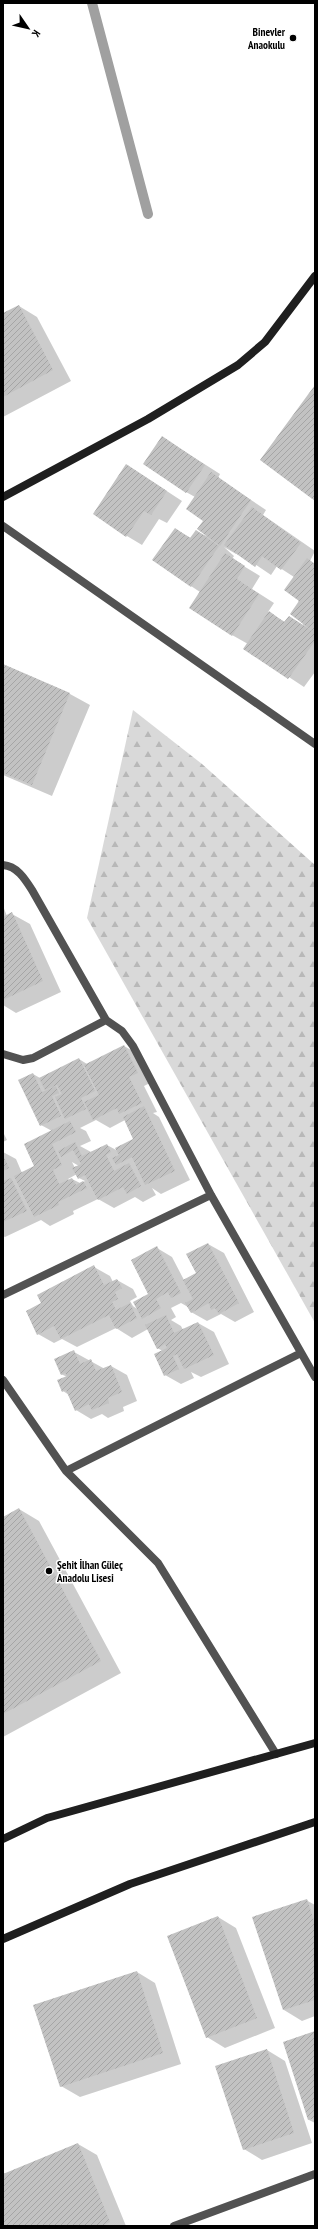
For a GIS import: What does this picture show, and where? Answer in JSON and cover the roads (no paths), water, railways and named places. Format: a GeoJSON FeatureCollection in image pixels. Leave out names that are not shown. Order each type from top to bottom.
{"type":"FeatureCollection","features":[{"type":"Feature","properties":{"kind":"main road"},"geometry":{"type":"LineString","coordinates":[[3,498],[148,419],[238,365],[265,342],[315,276]]}},
{"type":"Feature","properties":{"kind":"main road"},"geometry":{"type":"LineString","coordinates":[[3,1839],[47,1818],[315,1743]]}},
{"type":"Feature","properties":{"kind":"main road"},"geometry":{"type":"LineString","coordinates":[[3,1939],[130,1884],[315,1822]]}},
{"type":"Feature","properties":{"kind":"street"},"geometry":{"type":"LineString","coordinates":[[3,526],[315,744]]}},
{"type":"Feature","properties":{"kind":"street"},"geometry":{"type":"LineString","coordinates":[[3,865],[9,866],[22,875],[106,1020],[122,1031],[132,1046],[211,1194],[315,1377]]}},
{"type":"Feature","properties":{"kind":"street"},"geometry":{"type":"LineString","coordinates":[[3,1054],[23,1060],[33,1058],[106,1020]]}},
{"type":"Feature","properties":{"kind":"street"},"geometry":{"type":"LineString","coordinates":[[3,1295],[211,1194]]}},
{"type":"Feature","properties":{"kind":"street"},"geometry":{"type":"LineString","coordinates":[[66,1471],[301,1353]]}},
{"type":"Feature","properties":{"kind":"street"},"geometry":{"type":"LineString","coordinates":[[3,1380],[66,1471],[158,1563],[276,1754]]}},
{"type":"Feature","properties":{"kind":"street"},"geometry":{"type":"LineString","coordinates":[[174,2226],[315,2174]]}},
{"type":"Feature","properties":{"kind":"waterway"},"geometry":{"type":"LineString","coordinates":[[92,3],[148,214]]}},
{"type":"Feature","properties":{"kind":"place","name":"Binevler Anaokulu"},"geometry":{"type":"Point","coordinates":[293,38]}},
{"type":"Feature","properties":{"kind":"place","name":"Şehit İlhan Güleç Anadolu Lisesi"},"geometry":{"type":"Point","coordinates":[49,1571]}}]}
